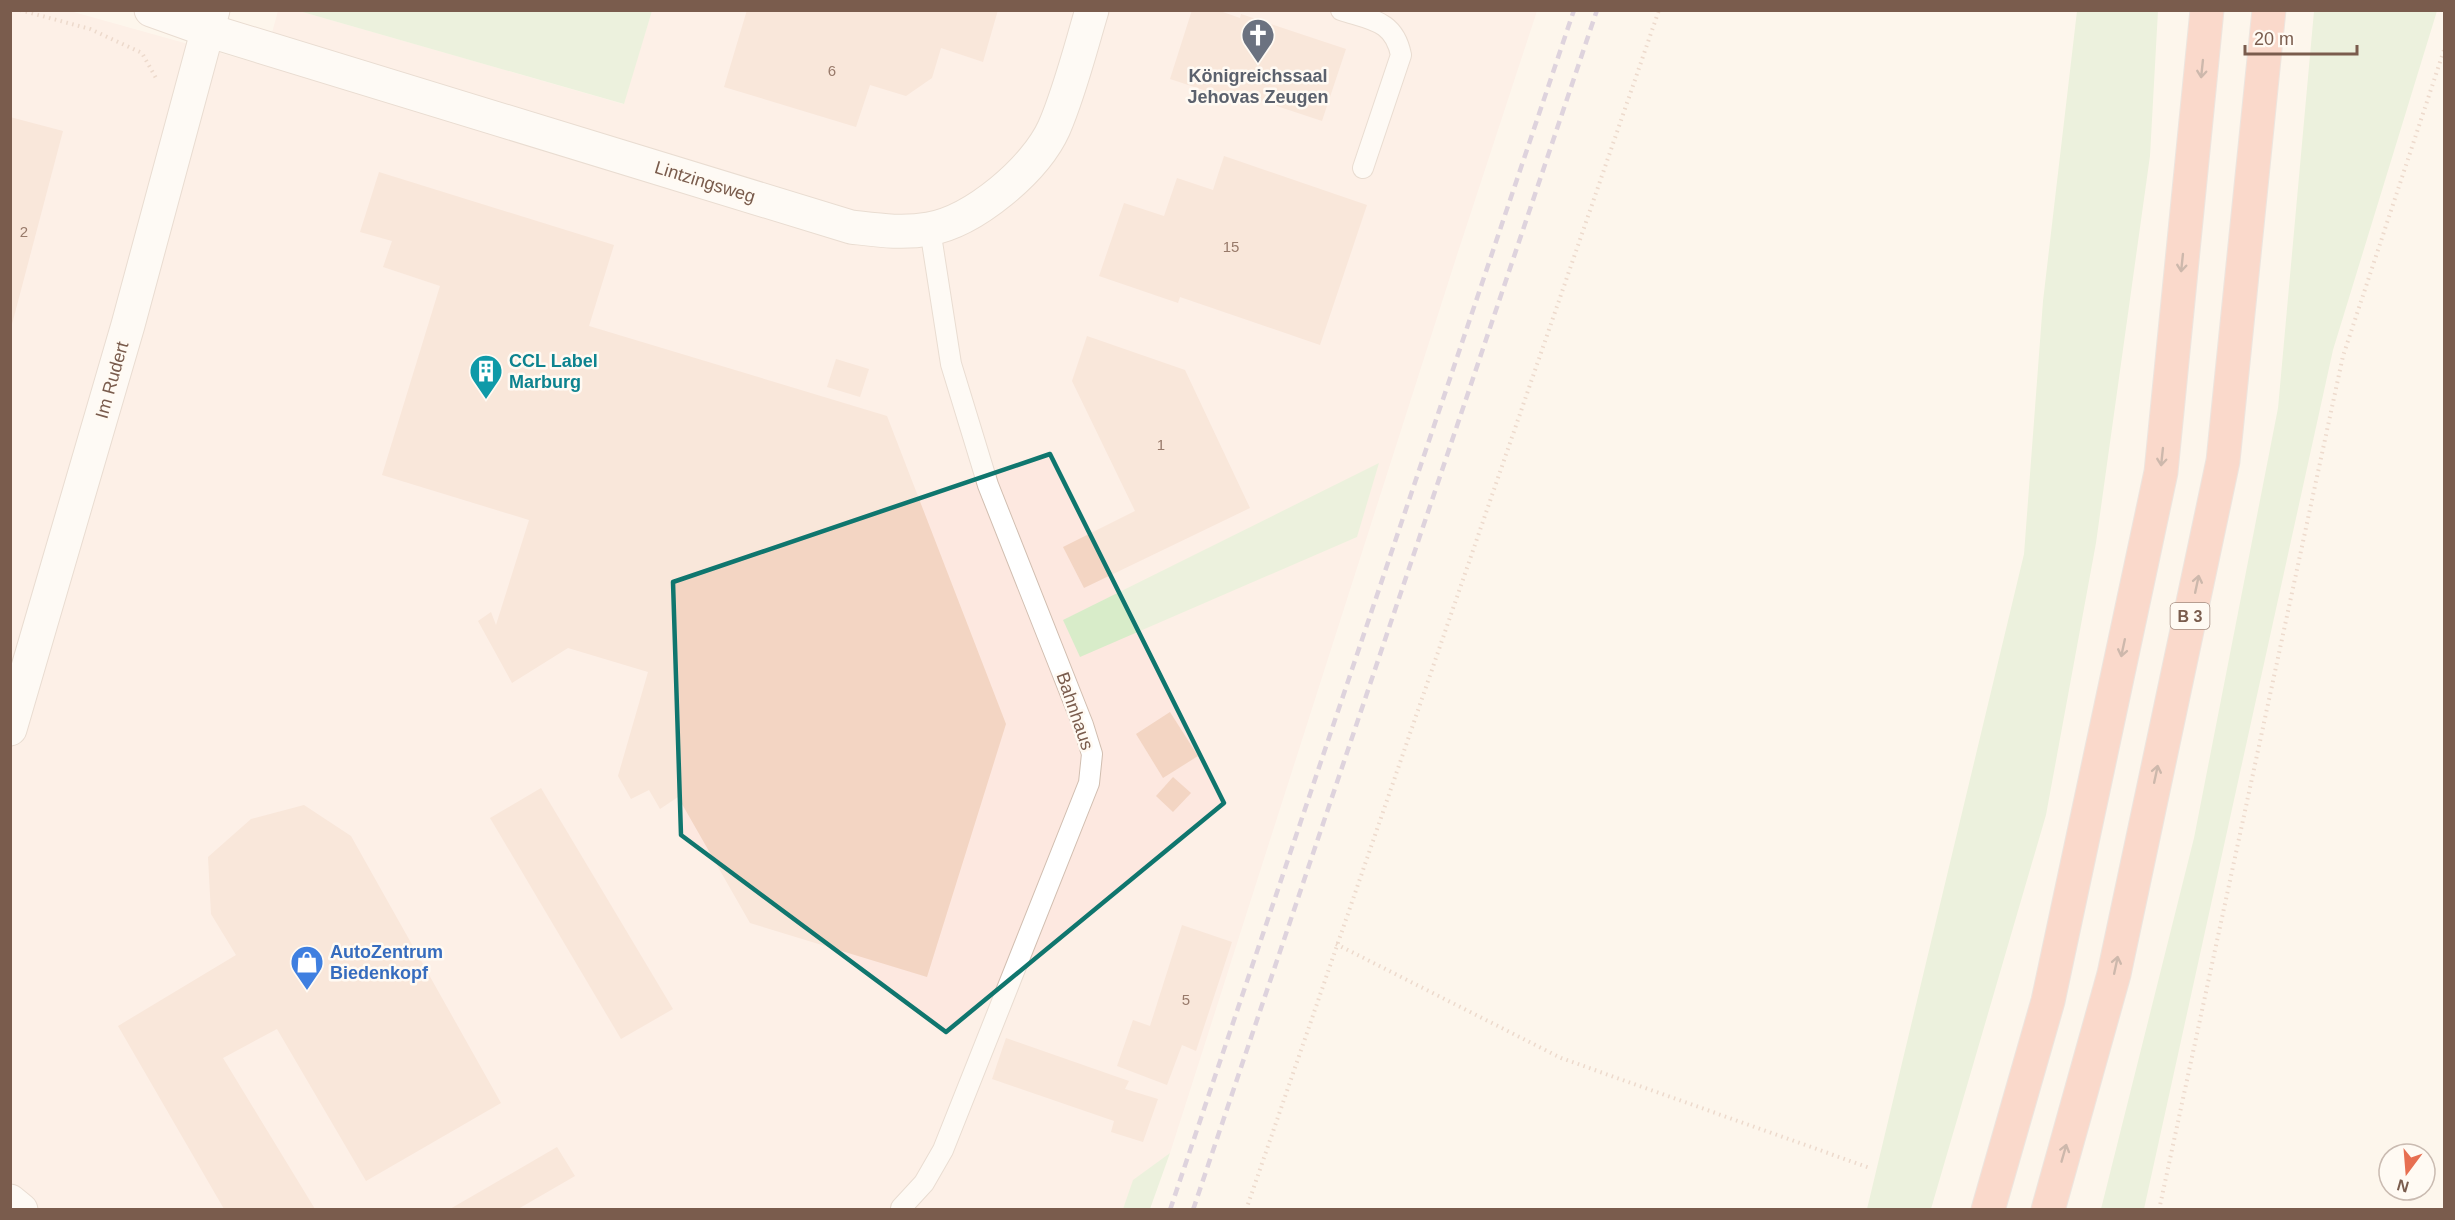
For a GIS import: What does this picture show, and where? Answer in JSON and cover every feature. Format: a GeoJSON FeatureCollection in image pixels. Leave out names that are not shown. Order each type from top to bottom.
{"type":"FeatureCollection","features":[{"type":"Feature","properties":{"kind":"highway"},"geometry":{"type":"LineString","coordinates":[[1988,1209],[2048,1001],[2161,472],[2207,10]]}},
{"type":"Feature","properties":{"kind":"highway","name":"B 3"},"geometry":{"type":"LineString","coordinates":[[2048,1209],[2114,974],[2223,461],[2269,10]]}},
{"type":"Feature","properties":{"kind":"street","name":"Lintzingsweg"},"geometry":{"type":"LineString","coordinates":[[152,10],[210,20],[851,227],[895,233],[930,229],[956,219],[986,203],[1037,156],[1053,130],[1092,10]]}},
{"type":"Feature","properties":{"kind":"street","name":"Im Rudert"},"geometry":{"type":"LineString","coordinates":[[10,729],[128,325],[210,20]]}},
{"type":"Feature","properties":{"kind":"street"},"geometry":{"type":"LineString","coordinates":[[10,1201],[21,1209]]}},
{"type":"Feature","properties":{"kind":"lane"},"geometry":{"type":"LineString","coordinates":[[1341,10],[1384,25],[1398,38],[1401,56],[1363,168]]}},
{"type":"Feature","properties":{"kind":"lane","name":"Bahnhaus"},"geometry":{"type":"LineString","coordinates":[[901,1208],[924,1183],[943,1150],[1089,783],[1092,754],[1083,725],[988,485],[951,364],[930,229]]}},
{"type":"Feature","properties":{"kind":"path"},"geometry":{"type":"LineString","coordinates":[[20,10],[90,29],[142,53],[156,76],[156,85]]}},
{"type":"Feature","properties":{"kind":"path"},"geometry":{"type":"LineString","coordinates":[[1246,1209],[1659,10]]}},
{"type":"Feature","properties":{"kind":"path"},"geometry":{"type":"LineString","coordinates":[[2159,1209],[2343,356],[2445,50]]}},
{"type":"Feature","properties":{"kind":"path"},"geometry":{"type":"LineString","coordinates":[[1336,944],[1562,1058],[1870,1168]]}},
{"type":"Feature","properties":{"kind":"highlighted area"},"geometry":{"type":"Polygon","coordinates":[[[1050,454],[1224,803],[946,1032],[681,835],[673,582],[1050,454]]]}},
{"type":"Feature","properties":{"kind":"shaded area"},"geometry":{"type":"Polygon","coordinates":[[[10,11],[70,11],[263,65],[278,11],[299,11],[623,104],[652,11],[1537,11],[1170,1153],[1134,1180],[1123,1209],[11,1209],[10,11]]]}},
{"type":"Feature","properties":{"kind":"green space"},"geometry":{"type":"Polygon","coordinates":[[[299,11],[652,11],[624,104],[299,11]]]}},
{"type":"Feature","properties":{"kind":"green space"},"geometry":{"type":"Polygon","coordinates":[[[2077,11],[2158,11],[2150,156],[2096,543],[2046,815],[1931,1209],[1867,1209],[2024,554],[2043,301],[2077,11]]]}},
{"type":"Feature","properties":{"kind":"green space"},"geometry":{"type":"Polygon","coordinates":[[[2314,11],[2437,11],[2333,350],[2144,1209],[2101,1209],[2194,838],[2278,408],[2314,11]]]}},
{"type":"Feature","properties":{"kind":"green space"},"geometry":{"type":"Polygon","coordinates":[[[1379,463],[1357,537],[1080,657],[1063,620],[1379,463]]]}},
{"type":"Feature","properties":{"kind":"green space"},"geometry":{"type":"Polygon","coordinates":[[[1170,1153],[1150,1209],[1123,1209],[1133,1180],[1170,1153]]]}},
{"type":"Feature","properties":{"kind":"building"},"geometry":{"type":"Polygon","coordinates":[[[747,10],[998,10],[983,62],[941,48],[932,78],[906,96],[870,85],[856,127],[724,87],[747,10]]]}},
{"type":"Feature","properties":{"kind":"building","name":"Königreichssaal Jehovas Zeugen"},"geometry":{"type":"Polygon","coordinates":[[[1192,10],[1217,10],[1240,18],[1241,14],[1346,49],[1322,121],[1234,92],[1231,99],[1170,79],[1192,10]]]}},
{"type":"Feature","properties":{"kind":"building"},"geometry":{"type":"Polygon","coordinates":[[[10,117],[63,131],[11,328],[10,328],[10,117]]]}},
{"type":"Feature","properties":{"kind":"building"},"geometry":{"type":"Polygon","coordinates":[[[1224,156],[1367,205],[1320,345],[1180,297],[1178,303],[1099,276],[1124,203],[1164,216],[1177,178],[1213,190],[1224,156]]]}},
{"type":"Feature","properties":{"kind":"building"},"geometry":{"type":"Polygon","coordinates":[[[379,172],[614,245],[589,326],[887,416],[1006,724],[927,977],[750,923],[678,797],[660,809],[649,790],[631,799],[618,776],[648,672],[568,648],[512,683],[478,621],[491,612],[496,625],[529,520],[382,475],[440,286],[383,267],[392,241],[360,232],[379,172]]]}},
{"type":"Feature","properties":{"kind":"building"},"geometry":{"type":"Polygon","coordinates":[[[1087,336],[1185,370],[1250,508],[1084,588],[1063,547],[1135,511],[1072,381],[1087,336]]]}},
{"type":"Feature","properties":{"kind":"building"},"geometry":{"type":"Polygon","coordinates":[[[836,359],[869,369],[860,397],[827,387],[836,359]]]}},
{"type":"Feature","properties":{"kind":"building"},"geometry":{"type":"Polygon","coordinates":[[[1170,712],[1198,756],[1163,778],[1136,734],[1170,712]]]}},
{"type":"Feature","properties":{"kind":"building"},"geometry":{"type":"Polygon","coordinates":[[[1173,777],[1191,793],[1173,812],[1156,796],[1173,777]]]}},
{"type":"Feature","properties":{"kind":"building"},"geometry":{"type":"Polygon","coordinates":[[[541,788],[673,1009],[621,1039],[490,818],[541,788]]]}},
{"type":"Feature","properties":{"kind":"building","name":"AutoZentrum Biedenkopf"},"geometry":{"type":"Polygon","coordinates":[[[304,805],[351,836],[501,1103],[366,1181],[277,1029],[223,1058],[315,1209],[224,1209],[118,1026],[236,955],[211,914],[208,857],[251,819],[304,805]]]}},
{"type":"Feature","properties":{"kind":"building"},"geometry":{"type":"Polygon","coordinates":[[[1182,925],[1232,942],[1196,1051],[1182,1045],[1167,1085],[1117,1066],[1133,1020],[1150,1026],[1182,925]]]}},
{"type":"Feature","properties":{"kind":"building"},"geometry":{"type":"Polygon","coordinates":[[[1006,1038],[1129,1081],[1125,1089],[1158,1099],[1143,1142],[1111,1132],[1114,1121],[992,1079],[1006,1038]]]}},
{"type":"Feature","properties":{"kind":"building"},"geometry":{"type":"Polygon","coordinates":[[[557,1147],[575,1176],[518,1209],[450,1209],[557,1147]]]}},
{"type":"Feature","properties":{"kind":"railway"},"geometry":{"type":"LineString","coordinates":[[1170,1210],[1574,10]]}},
{"type":"Feature","properties":{"kind":"railway"},"geometry":{"type":"LineString","coordinates":[[1193,1210],[1597,10]]}},
{"type":"Feature","properties":{"kind":"place","name":"Königreichssaal Jehovas Zeugen"},"geometry":{"type":"Point","coordinates":[1258,64]}},
{"type":"Feature","properties":{"kind":"place","name":"CCL Label Marburg"},"geometry":{"type":"Point","coordinates":[486,400]}},
{"type":"Feature","properties":{"kind":"place","name":"AutoZentrum Biedenkopf"},"geometry":{"type":"Point","coordinates":[307,991]}}]}
